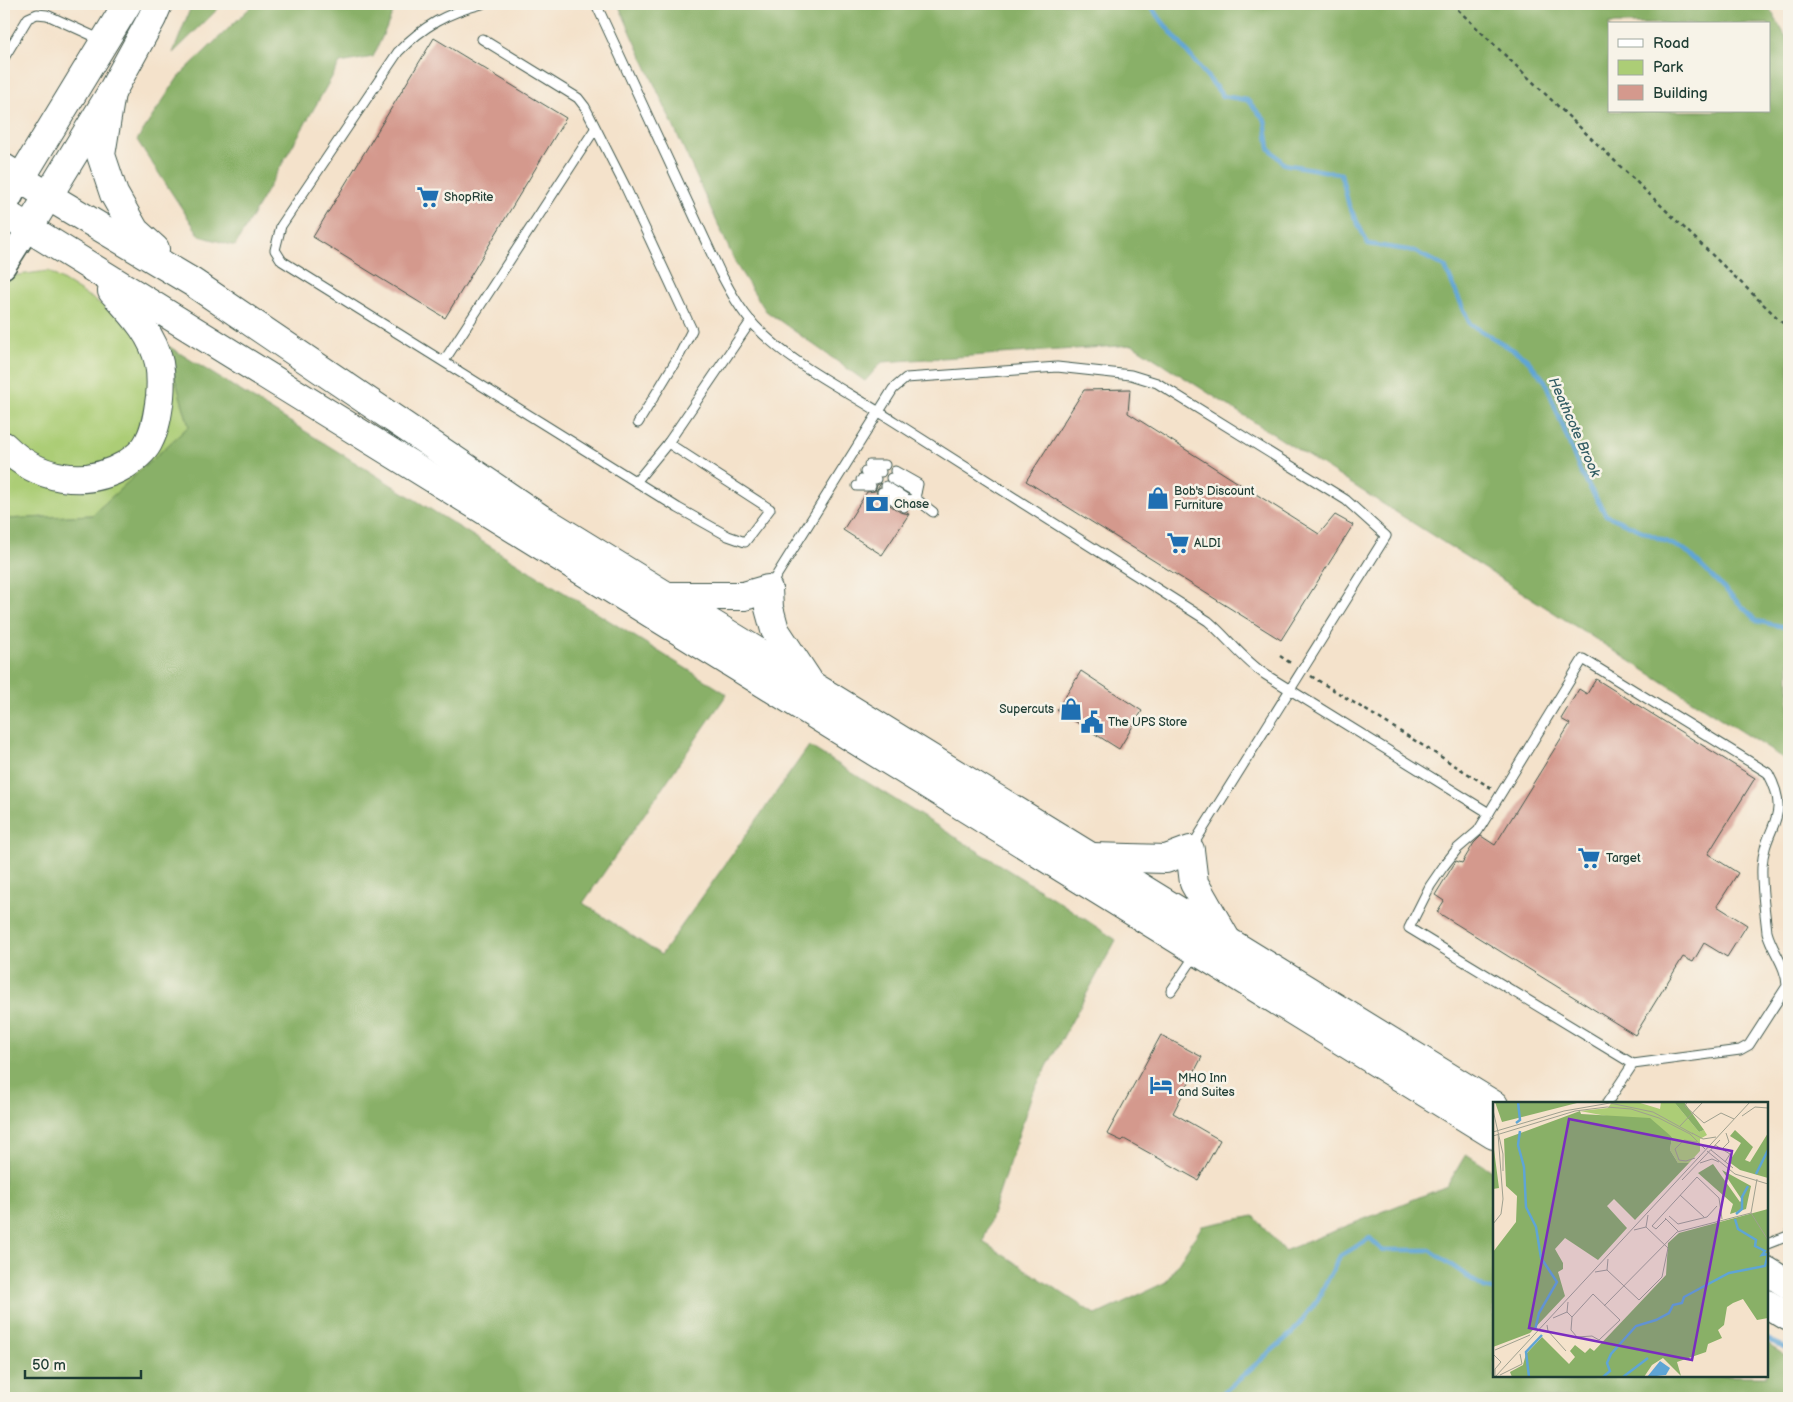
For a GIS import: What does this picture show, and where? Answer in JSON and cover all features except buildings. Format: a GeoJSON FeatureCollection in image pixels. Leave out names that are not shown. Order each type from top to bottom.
{"type":"FeatureCollection","features":[{"type":"Feature","properties":{"kind":"main road"},"geometry":{"type":"LineString","coordinates":[[127,4],[104,41],[12,173],[192,282],[540,518],[1493,1104]]}},
{"type":"Feature","properties":{"kind":"main road"},"geometry":{"type":"LineString","coordinates":[[28,229],[111,93],[158,4]]}},
{"type":"Feature","properties":{"kind":"main road"},"geometry":{"type":"LineString","coordinates":[[111,93],[101,155],[114,194],[135,231],[192,282]]}},
{"type":"Feature","properties":{"kind":"main road"},"geometry":{"type":"LineString","coordinates":[[4,212],[28,229],[1493,1134]]}},
{"type":"Feature","properties":{"kind":"main road"},"geometry":{"type":"LineString","coordinates":[[4,446],[36,469],[57,476],[77,479],[97,477],[116,470],[134,459],[149,443],[159,406],[161,385],[159,363],[152,343],[142,325],[95,270]]}},
{"type":"Feature","properties":{"kind":"main road"},"geometry":{"type":"LineString","coordinates":[[667,596],[744,596],[768,589],[769,608],[776,630],[811,685]]}},
{"type":"Feature","properties":{"kind":"main road"},"geometry":{"type":"LineString","coordinates":[[1091,857],[1166,859],[1190,850],[1194,883],[1226,940]]}},
{"type":"Feature","properties":{"kind":"main road"},"geometry":{"type":"LineString","coordinates":[[1768,1272],[1789,1285]]}},
{"type":"Feature","properties":{"kind":"main road"},"geometry":{"type":"LineString","coordinates":[[1768,1305],[1789,1318]]}},
{"type":"Feature","properties":{"kind":"street"},"geometry":{"type":"LineString","coordinates":[[4,212],[12,173]]}},
{"type":"Feature","properties":{"kind":"street"},"geometry":{"type":"LineString","coordinates":[[4,267],[28,229]]}},
{"type":"Feature","properties":{"kind":"lane"},"geometry":{"type":"LineString","coordinates":[[482,4],[437,20],[413,36],[398,52],[281,226],[275,250],[282,261],[636,482],[728,536],[745,542],[770,509],[668,443]]}},
{"type":"Feature","properties":{"kind":"lane"},"geometry":{"type":"LineString","coordinates":[[596,4],[720,272],[751,321],[780,348],[803,365],[879,411],[1208,621],[1225,635],[1252,666],[1489,813]]}},
{"type":"Feature","properties":{"kind":"lane"},"geometry":{"type":"LineString","coordinates":[[4,58],[28,18],[38,14],[47,15],[104,41]]}},
{"type":"Feature","properties":{"kind":"lane"},"geometry":{"type":"LineString","coordinates":[[482,39],[578,98],[585,107],[626,188],[692,330],[680,354],[638,423]]}},
{"type":"Feature","properties":{"kind":"lane"},"geometry":{"type":"LineString","coordinates":[[444,361],[595,129]]}},
{"type":"Feature","properties":{"kind":"lane"},"geometry":{"type":"LineString","coordinates":[[636,482],[668,443],[751,321]]}},
{"type":"Feature","properties":{"kind":"lane"},"geometry":{"type":"LineString","coordinates":[[768,589],[893,389],[906,378],[1057,366],[1131,375],[1157,382],[1346,500],[1386,536],[1190,850]]}},
{"type":"Feature","properties":{"kind":"lane"},"geometry":{"type":"LineString","coordinates":[[863,476],[878,475],[863,476]]}},
{"type":"Feature","properties":{"kind":"lane"},"geometry":{"type":"LineString","coordinates":[[913,497],[918,484],[888,482],[933,512]]}},
{"type":"Feature","properties":{"kind":"lane"},"geometry":{"type":"LineString","coordinates":[[1583,658],[1768,773],[1778,785],[1784,800],[1783,818],[1764,851],[1762,867],[1767,932],[1786,977],[1787,986],[1749,1045],[1740,1050],[1632,1064],[1409,928],[1430,886],[1457,848],[1478,831],[1500,794],[1583,658]]}},
{"type":"Feature","properties":{"kind":"lane"},"geometry":{"type":"LineString","coordinates":[[1171,991],[1198,952]]}},
{"type":"Feature","properties":{"kind":"lane"},"geometry":{"type":"LineString","coordinates":[[1608,1102],[1632,1064]]}},
{"type":"Feature","properties":{"kind":"lane"},"geometry":{"type":"LineString","coordinates":[[1768,1244],[1789,1238]]}},
{"type":"Feature","properties":{"kind":"path"},"geometry":{"type":"LineString","coordinates":[[1452,4],[1789,329]]}},
{"type":"Feature","properties":{"kind":"path"},"geometry":{"type":"LineString","coordinates":[[1280,656],[1500,794]]}},
{"type":"Feature","properties":{"kind":"green space"},"geometry":{"type":"Polygon","coordinates":[[[192,4],[223,4],[173,53],[192,4]]]}},
{"type":"Feature","properties":{"kind":"green space"},"geometry":{"type":"Polygon","coordinates":[[[254,4],[397,4],[373,57],[340,63],[235,246],[200,236],[137,140],[179,76],[254,4]]]}},
{"type":"Feature","properties":{"kind":"green space"},"geometry":{"type":"Polygon","coordinates":[[[618,4],[1767,4],[1789,42],[1789,762],[1133,345],[882,362],[865,381],[766,311],[737,266],[618,4]]]}},
{"type":"Feature","properties":{"kind":"green space"},"geometry":{"type":"Polygon","coordinates":[[[48,271],[165,344],[189,426],[92,515],[4,519],[4,277],[48,271]]]}},
{"type":"Feature","properties":{"kind":"green space"},"geometry":{"type":"Polygon","coordinates":[[[165,344],[727,694],[583,903],[661,955],[809,746],[1061,903],[1116,940],[1032,1094],[983,1242],[1096,1315],[1166,1282],[1202,1226],[1254,1216],[1284,1251],[1447,1186],[1466,1154],[1493,1171],[1493,1377],[1768,1377],[1768,1344],[1789,1357],[1789,1398],[4,1398],[4,519],[92,515],[189,426],[165,344]]]}},
{"type":"Feature","properties":{"kind":"waterway","name":"Heathcote Brook"},"geometry":{"type":"LineString","coordinates":[[1148,4],[1223,96],[1247,100],[1265,120],[1269,148],[1284,164],[1341,174],[1349,206],[1368,244],[1414,251],[1445,267],[1470,324],[1525,357],[1545,381],[1580,471],[1606,515],[1685,550],[1757,621],[1789,628]]}},
{"type":"Feature","properties":{"kind":"waterway"},"geometry":{"type":"LineString","coordinates":[[1217,1398],[1292,1333],[1318,1299],[1340,1256],[1370,1238],[1382,1250],[1430,1250],[1484,1288],[1493,1290]]}},
{"type":"Feature","properties":{"kind":"waterway"},"geometry":{"type":"LineString","coordinates":[[1768,1339],[1789,1349]]}},
{"type":"Feature","properties":{"kind":"place","name":"ShopRite"},"geometry":{"type":"Point","coordinates":[428,197]}},
{"type":"Feature","properties":{"kind":"place","name":"Bob's Discount Furniture"},"geometry":{"type":"Point","coordinates":[1158,498]}},
{"type":"Feature","properties":{"kind":"place","name":"Chase"},"geometry":{"type":"Point","coordinates":[877,504]}},
{"type":"Feature","properties":{"kind":"place","name":"ALDI"},"geometry":{"type":"Point","coordinates":[1178,543]}},
{"type":"Feature","properties":{"kind":"place","name":"Supercuts"},"geometry":{"type":"Point","coordinates":[1071,709]}},
{"type":"Feature","properties":{"kind":"place","name":"The UPS Store"},"geometry":{"type":"Point","coordinates":[1092,722]}},
{"type":"Feature","properties":{"kind":"place","name":"Target"},"geometry":{"type":"Point","coordinates":[1589,858]}},
{"type":"Feature","properties":{"kind":"place","name":"MHO Inn and Suites"},"geometry":{"type":"Point","coordinates":[1161,1085]}}]}
